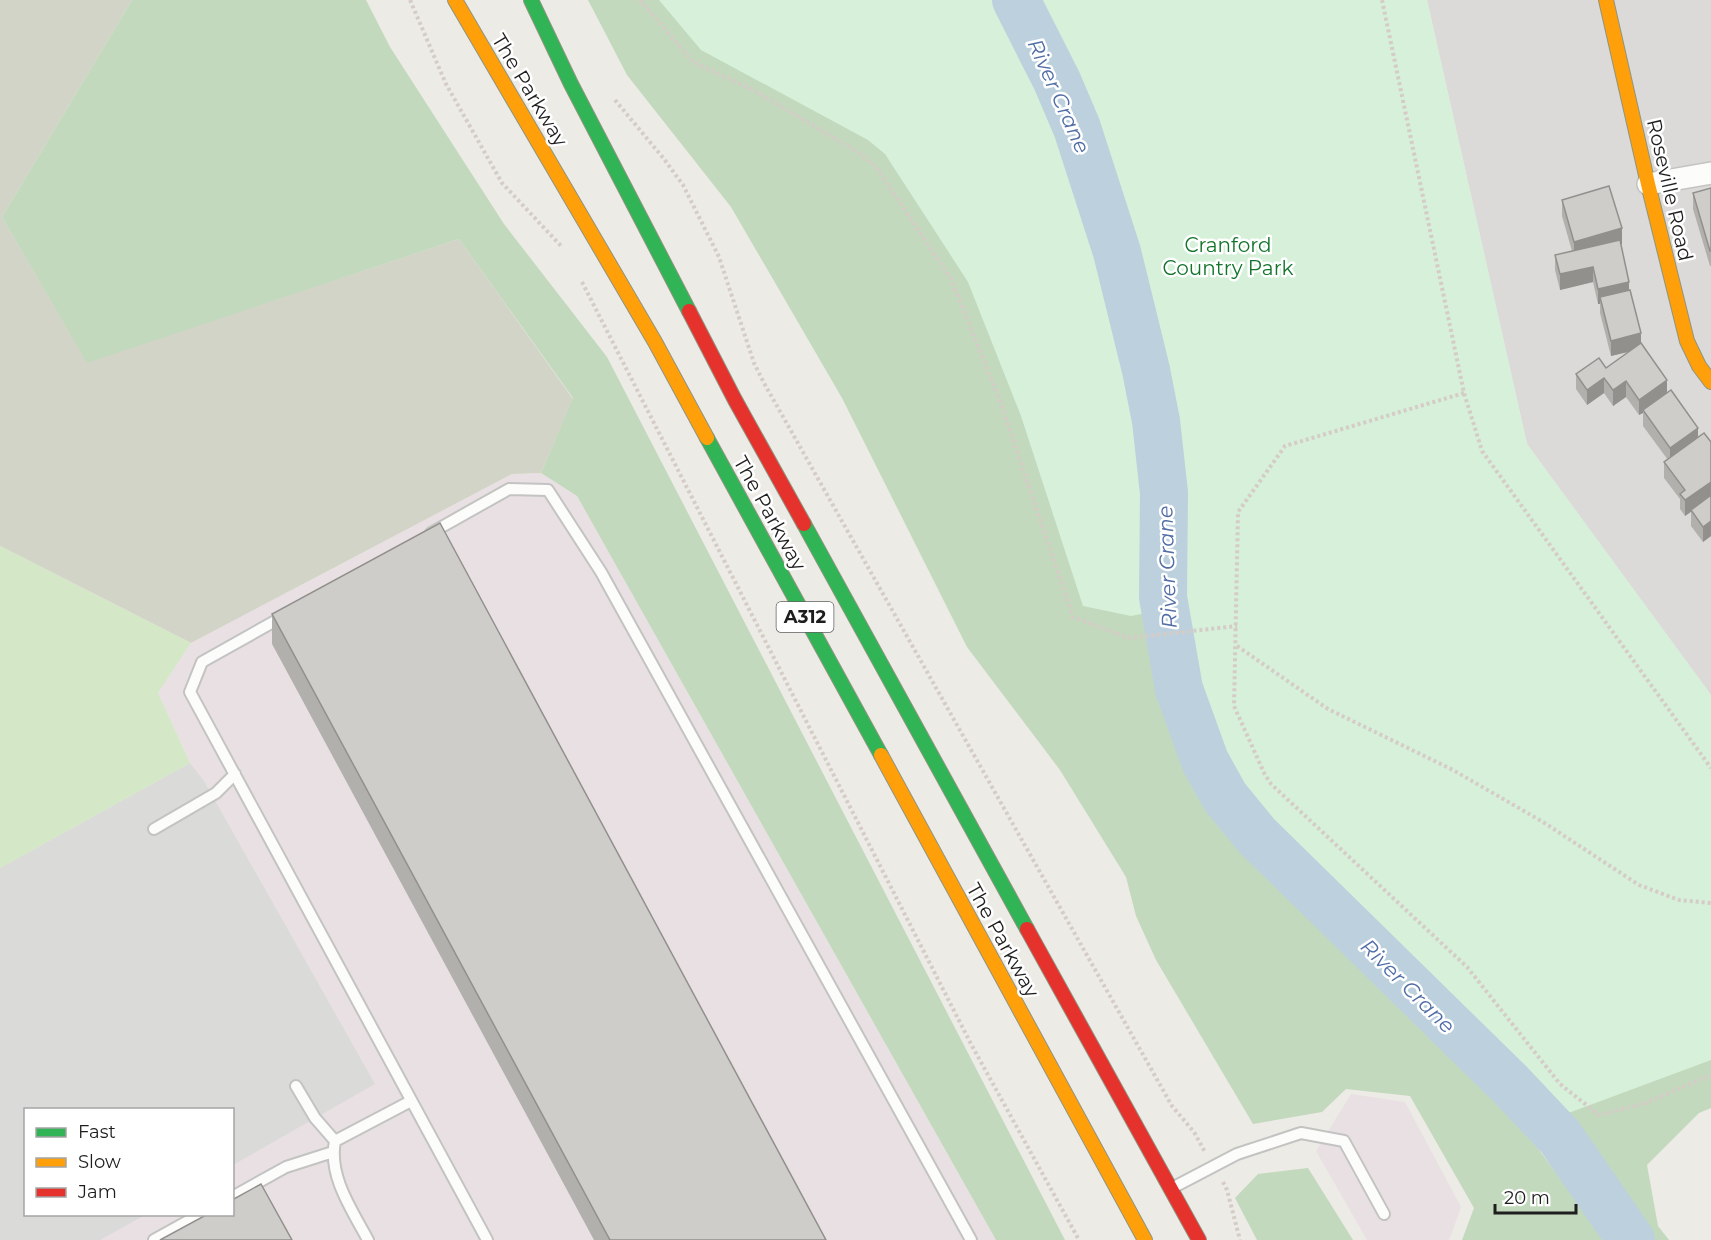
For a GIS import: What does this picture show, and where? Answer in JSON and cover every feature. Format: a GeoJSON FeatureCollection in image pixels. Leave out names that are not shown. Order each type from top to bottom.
{"type":"FeatureCollection","features":[{"type":"Feature","properties":{"kind":"main road","name":"The Parkway"},"geometry":{"type":"LineString","coordinates":[[455,0],[655,342],[1145,1240]]}},
{"type":"Feature","properties":{"kind":"main road","name":"The Parkway"},"geometry":{"type":"LineString","coordinates":[[531,0],[571,84],[735,400],[1199,1240]]}},
{"type":"Feature","properties":{"kind":"main road","name":"Roseville Road"},"geometry":{"type":"LineString","coordinates":[[1606,0],[1687,341],[1699,366],[1711,382]]}},
{"type":"Feature","properties":{"kind":"street"},"geometry":{"type":"LineString","coordinates":[[1648,184],[1711,173]]}},
{"type":"Feature","properties":{"kind":"lane"},"geometry":{"type":"LineString","coordinates":[[417,540],[509,489],[548,490],[601,572],[971,1240]]}},
{"type":"Feature","properties":{"kind":"lane"},"geometry":{"type":"LineString","coordinates":[[294,610],[202,662],[190,692],[487,1240]]}},
{"type":"Feature","properties":{"kind":"lane"},"geometry":{"type":"LineString","coordinates":[[154,829],[216,793],[235,774]]}},
{"type":"Feature","properties":{"kind":"lane"},"geometry":{"type":"LineString","coordinates":[[296,1086],[315,1118],[335,1141]]}},
{"type":"Feature","properties":{"kind":"lane"},"geometry":{"type":"LineString","coordinates":[[335,1141],[411,1101]]}},
{"type":"Feature","properties":{"kind":"lane"},"geometry":{"type":"LineString","coordinates":[[1171,1189],[1238,1154],[1301,1133],[1344,1141],[1384,1214]]}},
{"type":"Feature","properties":{"kind":"lane"},"geometry":{"type":"LineString","coordinates":[[335,1141],[333,1152],[341,1191],[368,1240]]}},
{"type":"Feature","properties":{"kind":"lane"},"geometry":{"type":"LineString","coordinates":[[234,1196],[286,1167],[333,1152]]}},
{"type":"Feature","properties":{"kind":"lane"},"geometry":{"type":"LineString","coordinates":[[154,1240],[199,1216]]}},
{"type":"Feature","properties":{"kind":"path"},"geometry":{"type":"LineString","coordinates":[[410,0],[446,84],[502,183],[565,250]]}},
{"type":"Feature","properties":{"kind":"path"},"geometry":{"type":"LineString","coordinates":[[640,0],[693,62],[754,91],[859,153],[876,167],[951,279],[1000,401],[1073,617],[1129,638],[1237,626]]}},
{"type":"Feature","properties":{"kind":"path"},"geometry":{"type":"LineString","coordinates":[[1382,0],[1464,393],[1482,451],[1711,768]]}},
{"type":"Feature","properties":{"kind":"path"},"geometry":{"type":"LineString","coordinates":[[609,92],[669,165],[683,186],[716,250],[754,363],[764,383],[1172,1106],[1194,1132],[1203,1148]]}},
{"type":"Feature","properties":{"kind":"path"},"geometry":{"type":"LineString","coordinates":[[578,273],[971,1044],[1079,1240]]}},
{"type":"Feature","properties":{"kind":"path"},"geometry":{"type":"LineString","coordinates":[[1464,393],[1285,446],[1238,512],[1234,706],[1264,775],[1467,967],[1560,1084],[1599,1115],[1646,1103],[1711,1075]]}},
{"type":"Feature","properties":{"kind":"path"},"geometry":{"type":"LineString","coordinates":[[1236,646],[1328,709],[1453,770],[1543,822],[1639,885],[1679,900],[1711,903]]}},
{"type":"Feature","properties":{"kind":"path"},"geometry":{"type":"LineString","coordinates":[[1227,1190],[1239,1240]]}},
{"type":"Feature","properties":{"kind":"shaded area"},"geometry":{"type":"Polygon","coordinates":[[[0,0],[132,0],[2,217],[87,362],[459,239],[573,399],[541,473],[512,474],[191,643],[0,546],[0,0]]]}},
{"type":"Feature","properties":{"kind":"shaded area"},"geometry":{"type":"Polygon","coordinates":[[[1427,0],[1711,0],[1711,695],[1527,444],[1427,0]]]}},
{"type":"Feature","properties":{"kind":"shaded area"},"geometry":{"type":"Polygon","coordinates":[[[541,473],[577,496],[996,1240],[0,1240],[0,868],[190,763],[158,693],[191,643],[512,474],[541,473]]]}},
{"type":"Feature","properties":{"kind":"shaded area"},"geometry":{"type":"Polygon","coordinates":[[[190,763],[204,781],[375,1084],[234,1164],[234,1108],[24,1108],[24,1216],[143,1216],[100,1240],[0,1240],[0,868],[190,763]]]}},
{"type":"Feature","properties":{"kind":"shaded area"},"geometry":{"type":"Polygon","coordinates":[[[1351,1094],[1405,1102],[1461,1207],[1448,1240],[1367,1240],[1316,1151],[1351,1094]]]}},
{"type":"Feature","properties":{"kind":"green space"},"geometry":{"type":"Polygon","coordinates":[[[132,0],[366,0],[390,47],[504,224],[607,357],[1065,1240],[996,1240],[577,496],[541,473],[573,398],[459,239],[87,363],[2,217],[132,0]]]}},
{"type":"Feature","properties":{"kind":"green space"},"geometry":{"type":"Polygon","coordinates":[[[588,0],[981,0],[1147,586],[1149,652],[1190,767],[1237,840],[1531,1139],[1596,1227],[1602,1240],[1462,1240],[1474,1208],[1410,1096],[1346,1089],[1322,1112],[1253,1124],[1156,960],[1136,916],[1126,877],[1060,770],[967,647],[842,398],[731,207],[627,75],[588,0]]]}},
{"type":"Feature","properties":{"kind":"green space","name":"Cranford Country Park"},"geometry":{"type":"Polygon","coordinates":[[[659,0],[1427,0],[1527,444],[1711,695],[1711,1060],[1555,1118],[1267,830],[1236,796],[1213,750],[1190,673],[1177,607],[1131,616],[1083,606],[1021,416],[968,282],[885,154],[868,140],[701,50],[659,0]]]}},
{"type":"Feature","properties":{"kind":"green space"},"geometry":{"type":"Polygon","coordinates":[[[0,546],[191,643],[158,693],[190,763],[0,868],[0,546]]]}},
{"type":"Feature","properties":{"kind":"green space"},"geometry":{"type":"Polygon","coordinates":[[[1190,673],[1711,960],[1711,1108],[1699,1113],[1647,1165],[1658,1226],[1669,1240],[1646,1240],[1593,1162],[1555,1118],[1267,830],[1236,796],[1213,750],[1190,673]]]}},
{"type":"Feature","properties":{"kind":"green space"},"geometry":{"type":"Polygon","coordinates":[[[1308,1168],[1353,1240],[1257,1240],[1235,1198],[1258,1174],[1308,1168]]]}},
{"type":"Feature","properties":{"kind":"water"},"geometry":{"type":"Polygon","coordinates":[[[1593,1162],[1646,1240],[1602,1240],[1596,1227],[1565,1185],[1593,1162]]]}},
{"type":"Feature","properties":{"kind":"building"},"geometry":{"type":"Polygon","coordinates":[[[1609,186],[1622,228],[1574,242],[1562,200],[1609,186]]]}},
{"type":"Feature","properties":{"kind":"building"},"geometry":{"type":"Polygon","coordinates":[[[1711,188],[1711,251],[1710,251],[1693,193],[1711,188]]]}},
{"type":"Feature","properties":{"kind":"building"},"geometry":{"type":"Polygon","coordinates":[[[1620,240],[1629,282],[1598,289],[1593,267],[1560,274],[1555,255],[1620,240]]]}},
{"type":"Feature","properties":{"kind":"building"},"geometry":{"type":"Polygon","coordinates":[[[1630,290],[1641,333],[1611,341],[1600,297],[1630,290]]]}},
{"type":"Feature","properties":{"kind":"building"},"geometry":{"type":"Polygon","coordinates":[[[1641,343],[1667,380],[1639,400],[1626,381],[1613,390],[1604,378],[1587,390],[1576,374],[1599,358],[1606,368],[1641,343]]]}},
{"type":"Feature","properties":{"kind":"building"},"geometry":{"type":"Polygon","coordinates":[[[1671,390],[1698,428],[1670,448],[1643,410],[1671,390]]]}},
{"type":"Feature","properties":{"kind":"building"},"geometry":{"type":"Polygon","coordinates":[[[1704,433],[1711,442],[1711,482],[1685,500],[1680,494],[1685,490],[1664,462],[1704,433]]]}},
{"type":"Feature","properties":{"kind":"building"},"geometry":{"type":"Polygon","coordinates":[[[1711,495],[1711,521],[1703,527],[1691,510],[1711,495]]]}},
{"type":"Feature","properties":{"kind":"building"},"geometry":{"type":"Polygon","coordinates":[[[440,523],[826,1240],[610,1240],[272,614],[440,523]]]}},
{"type":"Feature","properties":{"kind":"building"},"geometry":{"type":"Polygon","coordinates":[[[261,1184],[292,1240],[160,1240],[204,1216],[234,1216],[234,1199],[261,1184]]]}},
{"type":"Feature","properties":{"kind":"waterway","name":"River Crane"},"geometry":{"type":"LineString","coordinates":[[1016,0],[1057,81],[1077,128],[1117,252],[1156,421],[1164,493],[1163,597],[1179,689],[1205,761],[1225,797],[1257,836],[1510,1084],[1560,1137],[1631,1240]]}},
{"type":"Feature","properties":{"kind":"traffic: fast"},"geometry":{"type":"LineString","coordinates":[[531,0],[571,84],[689,311]]}},
{"type":"Feature","properties":{"kind":"traffic: fast"},"geometry":{"type":"LineString","coordinates":[[707,438],[881,755]]}},
{"type":"Feature","properties":{"kind":"traffic: fast"},"geometry":{"type":"LineString","coordinates":[[804,524],[1027,929]]}},
{"type":"Feature","properties":{"kind":"traffic: slow"},"geometry":{"type":"LineString","coordinates":[[455,0],[655,342],[707,438]]}},
{"type":"Feature","properties":{"kind":"traffic: slow"},"geometry":{"type":"LineString","coordinates":[[1606,0],[1687,341],[1699,366],[1711,382]]}},
{"type":"Feature","properties":{"kind":"traffic: slow"},"geometry":{"type":"LineString","coordinates":[[881,755],[1145,1240]]}},
{"type":"Feature","properties":{"kind":"traffic: jam"},"geometry":{"type":"LineString","coordinates":[[689,311],[735,400],[804,524]]}},
{"type":"Feature","properties":{"kind":"traffic: jam"},"geometry":{"type":"LineString","coordinates":[[1027,929],[1199,1240]]}}]}
